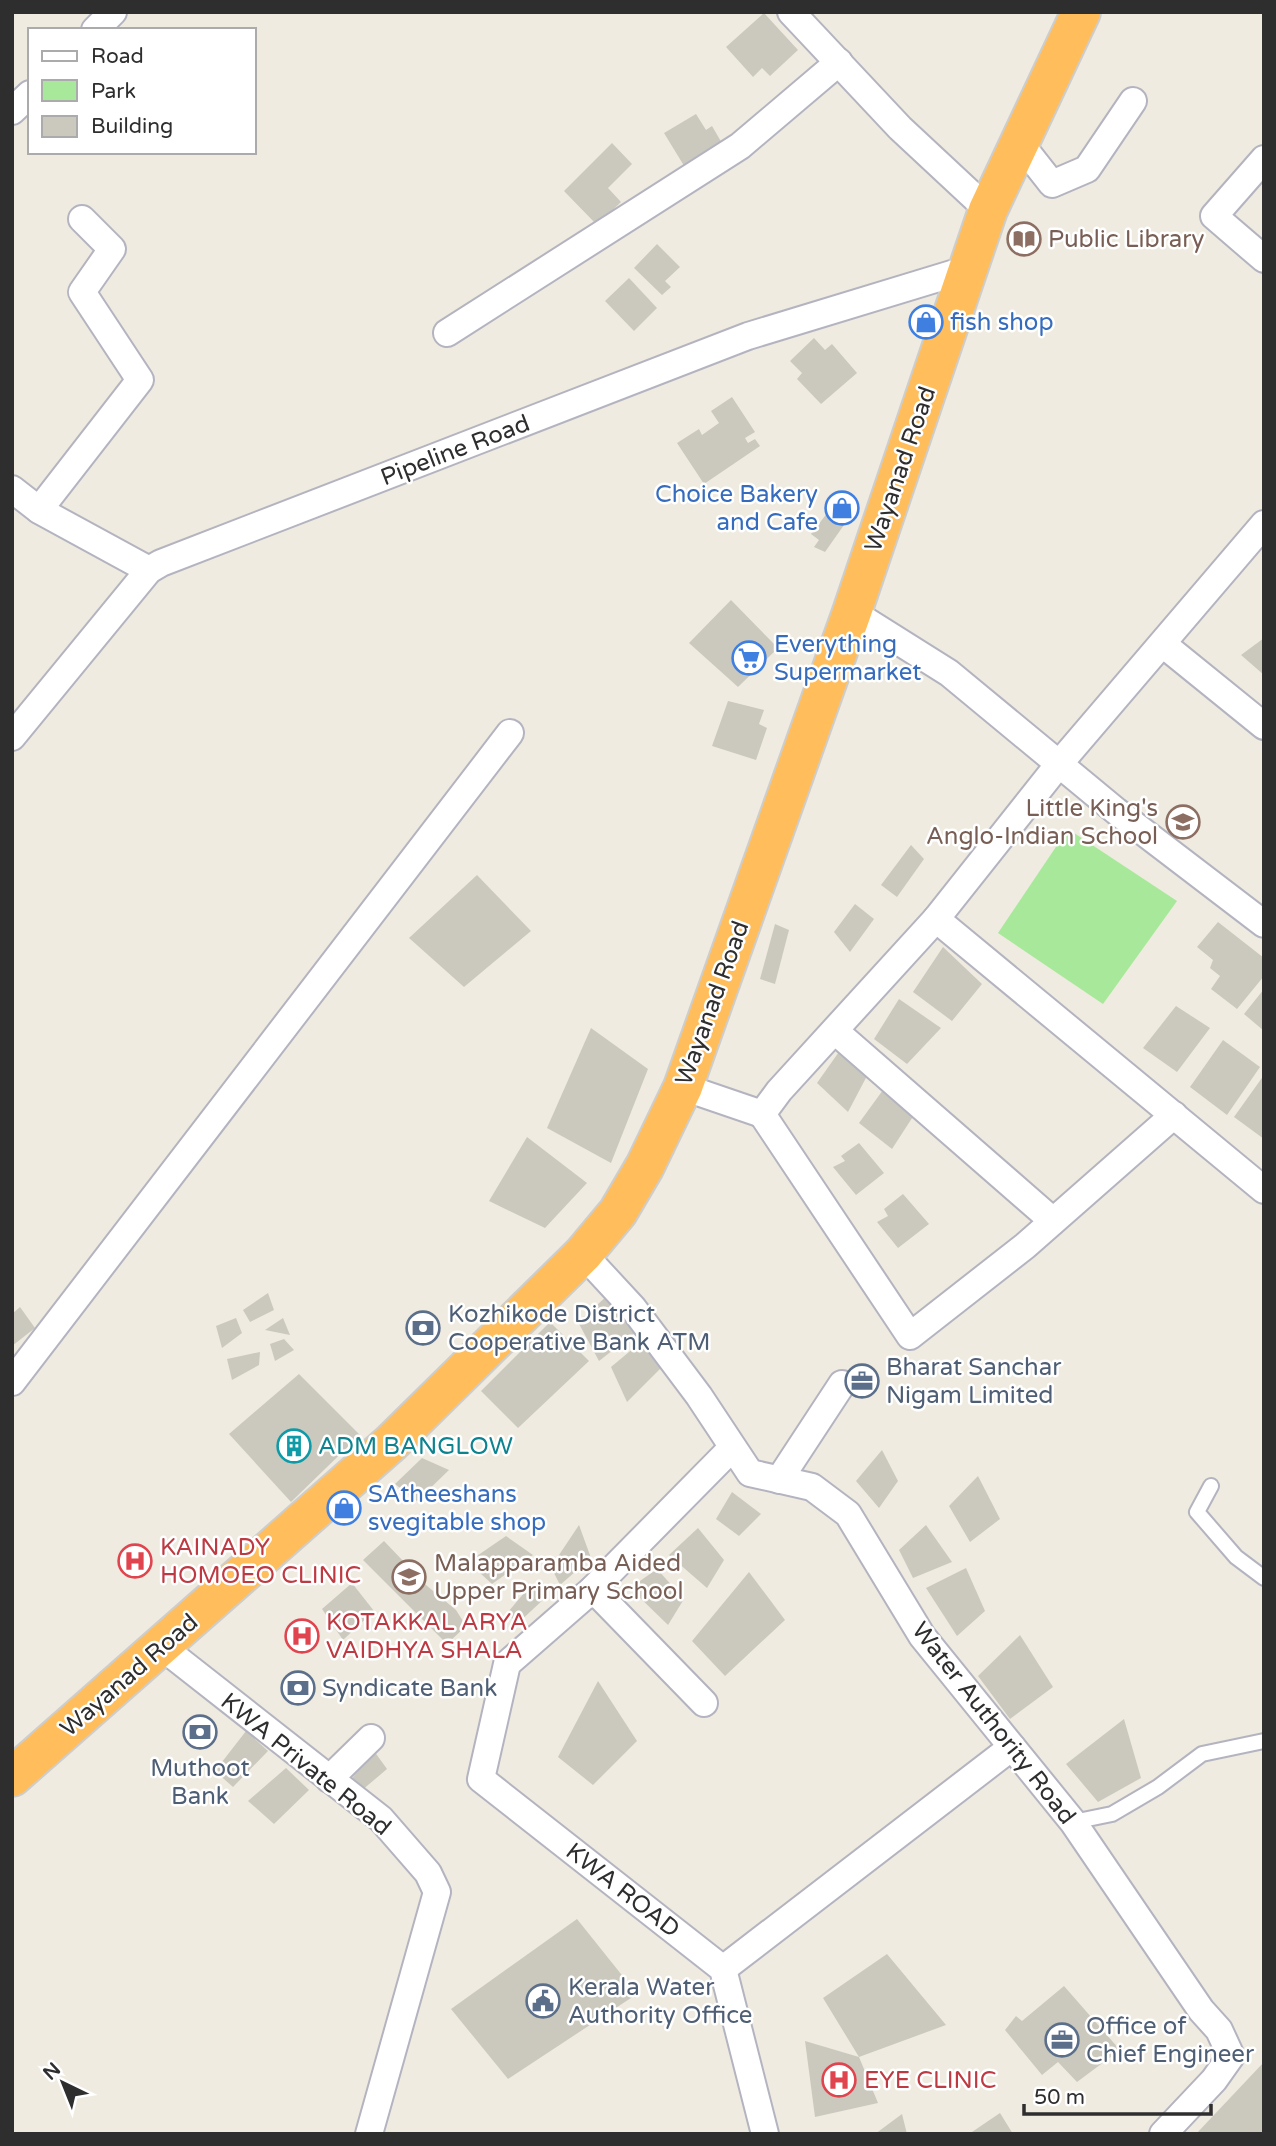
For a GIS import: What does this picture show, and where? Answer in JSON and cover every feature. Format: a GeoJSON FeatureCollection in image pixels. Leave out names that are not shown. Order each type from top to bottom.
{"type":"FeatureCollection","features":[{"type":"Feature","properties":{"kind":"highway","name":"Wayanad Road"},"geometry":{"type":"LineString","coordinates":[[15,1767],[162,1647],[391,1443],[583,1254],[618,1212],[646,1166],[682,1087],[852,612],[988,210],[1081,12]]}},
{"type":"Feature","properties":{"kind":"street"},"geometry":{"type":"LineString","coordinates":[[97,28],[113,12]]}},
{"type":"Feature","properties":{"kind":"street"},"geometry":{"type":"LineString","coordinates":[[791,12],[900,128],[988,210]]}},
{"type":"Feature","properties":{"kind":"street"},"geometry":{"type":"LineString","coordinates":[[447,333],[740,146],[839,62]]}},
{"type":"Feature","properties":{"kind":"street"},"geometry":{"type":"LineString","coordinates":[[12,111],[28,96]]}},
{"type":"Feature","properties":{"kind":"street"},"geometry":{"type":"LineString","coordinates":[[1019,142],[1052,184],[1087,169],[1133,100]]}},
{"type":"Feature","properties":{"kind":"street"},"geometry":{"type":"LineString","coordinates":[[1264,159],[1214,216],[1264,259]]}},
{"type":"Feature","properties":{"kind":"street"},"geometry":{"type":"LineString","coordinates":[[39,510],[140,380],[82,292],[112,248],[82,219]]}},
{"type":"Feature","properties":{"kind":"street","name":"Pipeline Road"},"geometry":{"type":"LineString","coordinates":[[12,737],[149,570],[160,562],[748,336],[968,269]]}},
{"type":"Feature","properties":{"kind":"street"},"geometry":{"type":"LineString","coordinates":[[12,489],[39,510],[149,570]]}},
{"type":"Feature","properties":{"kind":"street"},"geometry":{"type":"LineString","coordinates":[[762,1114],[779,1091],[936,919],[1059,764],[1164,645],[1264,524]]}},
{"type":"Feature","properties":{"kind":"street"},"geometry":{"type":"LineString","coordinates":[[852,612],[949,673],[1059,764],[1264,924]]}},
{"type":"Feature","properties":{"kind":"street"},"geometry":{"type":"LineString","coordinates":[[1164,645],[1264,726]]}},
{"type":"Feature","properties":{"kind":"street"},"geometry":{"type":"LineString","coordinates":[[12,1382],[510,733]]}},
{"type":"Feature","properties":{"kind":"street"},"geometry":{"type":"LineString","coordinates":[[936,919],[1174,1115],[1259,1176]]}},
{"type":"Feature","properties":{"kind":"street"},"geometry":{"type":"LineString","coordinates":[[835,1031],[1053,1222]]}},
{"type":"Feature","properties":{"kind":"street"},"geometry":{"type":"LineString","coordinates":[[682,1087],[762,1114],[910,1336],[1053,1222],[1174,1115]]}},
{"type":"Feature","properties":{"kind":"street","name":"Water Authority Road"},"geometry":{"type":"LineString","coordinates":[[583,1254],[633,1308],[699,1396],[731,1449],[750,1473],[812,1488],[848,1514],[922,1636],[1073,1822],[1201,2010],[1219,2030],[1231,2056],[1214,2080],[1163,2134]]}},
{"type":"Feature","properties":{"kind":"street"},"geometry":{"type":"LineString","coordinates":[[779,1480],[842,1384]]}},
{"type":"Feature","properties":{"kind":"street"},"geometry":{"type":"LineString","coordinates":[[704,1703],[593,1589],[731,1449]]}},
{"type":"Feature","properties":{"kind":"street","name":"KWA ROAD"},"geometry":{"type":"LineString","coordinates":[[593,1589],[507,1664],[481,1779],[723,1969]]}},
{"type":"Feature","properties":{"kind":"street","name":"KWA Private Road"},"geometry":{"type":"LineString","coordinates":[[162,1647],[381,1819],[428,1872],[437,1892],[369,2134]]}},
{"type":"Feature","properties":{"kind":"street"},"geometry":{"type":"LineString","coordinates":[[329,1779],[371,1738]]}},
{"type":"Feature","properties":{"kind":"street"},"geometry":{"type":"LineString","coordinates":[[765,2134],[723,1969],[1012,1747]]}},
{"type":"Feature","properties":{"kind":"lane"},"geometry":{"type":"LineString","coordinates":[[1211,1486],[1197,1512],[1236,1557],[1264,1578]]}},
{"type":"Feature","properties":{"kind":"lane"},"geometry":{"type":"LineString","coordinates":[[1073,1822],[1112,1814],[1158,1787],[1202,1754],[1264,1741]]}},
{"type":"Feature","properties":{"kind":"green space"},"geometry":{"type":"Polygon","coordinates":[[[1068,829],[1177,901],[1103,1004],[998,933],[1068,829]]]}},
{"type":"Feature","properties":{"kind":"building"},"geometry":{"type":"Polygon","coordinates":[[[764,13],[798,50],[770,76],[762,68],[753,77],[726,47],[764,13]]]}},
{"type":"Feature","properties":{"kind":"building"},"geometry":{"type":"Polygon","coordinates":[[[696,114],[706,130],[712,126],[723,145],[686,169],[664,133],[696,114]]]}},
{"type":"Feature","properties":{"kind":"building"},"geometry":{"type":"Polygon","coordinates":[[[612,143],[632,164],[608,188],[621,202],[597,225],[564,191],[612,143]]]}},
{"type":"Feature","properties":{"kind":"building"},"geometry":{"type":"Polygon","coordinates":[[[657,244],[680,267],[665,281],[671,287],[662,295],[634,268],[657,244]]]}},
{"type":"Feature","properties":{"kind":"building"},"geometry":{"type":"Polygon","coordinates":[[[629,278],[657,308],[634,331],[605,301],[629,278]]]}},
{"type":"Feature","properties":{"kind":"building"},"geometry":{"type":"Polygon","coordinates":[[[814,338],[825,350],[832,344],[857,373],[821,404],[797,379],[802,373],[790,361],[814,338]]]}},
{"type":"Feature","properties":{"kind":"building"},"geometry":{"type":"Polygon","coordinates":[[[732,397],[755,432],[745,438],[748,443],[755,439],[760,446],[704,484],[677,443],[699,429],[702,435],[719,423],[711,411],[732,397]]]}},
{"type":"Feature","properties":{"kind":"building"},"geometry":{"type":"Polygon","coordinates":[[[835,503],[851,515],[825,552],[814,547],[819,540],[811,534],[835,503]]]}},
{"type":"Feature","properties":{"kind":"building"},"geometry":{"type":"Polygon","coordinates":[[[731,600],[778,648],[738,687],[689,643],[731,600]]]}},
{"type":"Feature","properties":{"kind":"building"},"geometry":{"type":"Polygon","coordinates":[[[1264,638],[1264,675],[1241,655],[1264,638]]]}},
{"type":"Feature","properties":{"kind":"building"},"geometry":{"type":"Polygon","coordinates":[[[728,701],[764,710],[759,724],[767,728],[756,760],[712,746],[728,701]]]}},
{"type":"Feature","properties":{"kind":"building"},"geometry":{"type":"Polygon","coordinates":[[[911,845],[924,859],[897,897],[881,885],[911,845]]]}},
{"type":"Feature","properties":{"kind":"building"},"geometry":{"type":"Polygon","coordinates":[[[477,875],[531,931],[464,987],[409,938],[477,875]]]}},
{"type":"Feature","properties":{"kind":"building"},"geometry":{"type":"Polygon","coordinates":[[[855,904],[874,919],[850,952],[834,932],[855,904]]]}},
{"type":"Feature","properties":{"kind":"building"},"geometry":{"type":"Polygon","coordinates":[[[1218,922],[1264,958],[1264,976],[1237,1009],[1211,989],[1220,976],[1210,968],[1213,960],[1197,947],[1218,922]]]}},
{"type":"Feature","properties":{"kind":"building"},"geometry":{"type":"Polygon","coordinates":[[[775,924],[789,930],[775,984],[760,979],[775,924]]]}},
{"type":"Feature","properties":{"kind":"building"},"geometry":{"type":"Polygon","coordinates":[[[943,947],[982,984],[952,1021],[913,992],[943,947]]]}},
{"type":"Feature","properties":{"kind":"building"},"geometry":{"type":"Polygon","coordinates":[[[1264,989],[1264,1031],[1244,1014],[1264,989]]]}},
{"type":"Feature","properties":{"kind":"building"},"geometry":{"type":"Polygon","coordinates":[[[899,999],[941,1028],[907,1064],[874,1039],[899,999]]]}},
{"type":"Feature","properties":{"kind":"building"},"geometry":{"type":"Polygon","coordinates":[[[1176,1006],[1210,1028],[1177,1072],[1143,1048],[1176,1006]]]}},
{"type":"Feature","properties":{"kind":"building"},"geometry":{"type":"Polygon","coordinates":[[[591,1028],[648,1069],[611,1163],[547,1128],[591,1028]]]}},
{"type":"Feature","properties":{"kind":"building"},"geometry":{"type":"Polygon","coordinates":[[[1223,1040],[1260,1067],[1227,1115],[1190,1087],[1223,1040]]]}},
{"type":"Feature","properties":{"kind":"building"},"geometry":{"type":"Polygon","coordinates":[[[841,1049],[868,1074],[848,1112],[817,1083],[841,1049]]]}},
{"type":"Feature","properties":{"kind":"building"},"geometry":{"type":"Polygon","coordinates":[[[1264,1075],[1264,1139],[1234,1117],[1264,1075]]]}},
{"type":"Feature","properties":{"kind":"building"},"geometry":{"type":"Polygon","coordinates":[[[883,1090],[914,1115],[892,1149],[859,1123],[883,1090]]]}},
{"type":"Feature","properties":{"kind":"building"},"geometry":{"type":"Polygon","coordinates":[[[527,1137],[587,1183],[545,1228],[489,1201],[527,1137]]]}},
{"type":"Feature","properties":{"kind":"building"},"geometry":{"type":"Polygon","coordinates":[[[859,1143],[884,1173],[856,1195],[833,1167],[845,1161],[841,1156],[859,1143]]]}},
{"type":"Feature","properties":{"kind":"building"},"geometry":{"type":"Polygon","coordinates":[[[903,1194],[929,1224],[898,1248],[877,1222],[888,1216],[884,1209],[903,1194]]]}},
{"type":"Feature","properties":{"kind":"building"},"geometry":{"type":"Polygon","coordinates":[[[268,1293],[274,1310],[250,1322],[243,1310],[268,1293]]]}},
{"type":"Feature","properties":{"kind":"building"},"geometry":{"type":"Polygon","coordinates":[[[607,1296],[636,1332],[599,1361],[578,1322],[607,1296]]]}},
{"type":"Feature","properties":{"kind":"building"},"geometry":{"type":"Polygon","coordinates":[[[20,1307],[35,1328],[12,1346],[12,1314],[20,1307]]]}},
{"type":"Feature","properties":{"kind":"building"},"geometry":{"type":"Polygon","coordinates":[[[236,1318],[242,1333],[222,1348],[216,1326],[236,1318]]]}},
{"type":"Feature","properties":{"kind":"building"},"geometry":{"type":"Polygon","coordinates":[[[283,1318],[290,1335],[265,1330],[283,1318]]]}},
{"type":"Feature","properties":{"kind":"building"},"geometry":{"type":"Polygon","coordinates":[[[550,1322],[589,1361],[518,1428],[481,1391],[550,1322]]]}},
{"type":"Feature","properties":{"kind":"building"},"geometry":{"type":"Polygon","coordinates":[[[284,1339],[294,1350],[275,1361],[270,1344],[284,1339]]]}},
{"type":"Feature","properties":{"kind":"building"},"geometry":{"type":"Polygon","coordinates":[[[641,1342],[661,1368],[627,1402],[611,1367],[641,1342]]]}},
{"type":"Feature","properties":{"kind":"building"},"geometry":{"type":"Polygon","coordinates":[[[260,1352],[259,1365],[232,1380],[227,1359],[260,1352]]]}},
{"type":"Feature","properties":{"kind":"building","name":"ADM BANGLOW"},"geometry":{"type":"Polygon","coordinates":[[[299,1374],[360,1435],[291,1502],[229,1434],[299,1374]]]}},
{"type":"Feature","properties":{"kind":"building"},"geometry":{"type":"Polygon","coordinates":[[[882,1450],[898,1481],[879,1508],[856,1481],[882,1450]]]}},
{"type":"Feature","properties":{"kind":"building"},"geometry":{"type":"Polygon","coordinates":[[[422,1458],[449,1470],[417,1501],[395,1484],[422,1458]]]}},
{"type":"Feature","properties":{"kind":"building"},"geometry":{"type":"Polygon","coordinates":[[[978,1476],[1000,1519],[970,1542],[949,1506],[978,1476]]]}},
{"type":"Feature","properties":{"kind":"building"},"geometry":{"type":"Polygon","coordinates":[[[732,1492],[761,1514],[739,1536],[716,1519],[732,1492]]]}},
{"type":"Feature","properties":{"kind":"building"},"geometry":{"type":"Polygon","coordinates":[[[579,1525],[591,1558],[560,1585],[551,1567],[579,1525]]]}},
{"type":"Feature","properties":{"kind":"building"},"geometry":{"type":"Polygon","coordinates":[[[926,1525],[952,1562],[913,1578],[899,1550],[926,1525]]]}},
{"type":"Feature","properties":{"kind":"building"},"geometry":{"type":"Polygon","coordinates":[[[698,1528],[724,1560],[707,1588],[669,1555],[698,1528]]]}},
{"type":"Feature","properties":{"kind":"building"},"geometry":{"type":"Polygon","coordinates":[[[506,1536],[533,1555],[492,1584],[468,1562],[506,1536]]]}},
{"type":"Feature","properties":{"kind":"building"},"geometry":{"type":"Polygon","coordinates":[[[384,1541],[426,1585],[456,1610],[466,1626],[447,1644],[363,1560],[384,1541]]]}},
{"type":"Feature","properties":{"kind":"building"},"geometry":{"type":"Polygon","coordinates":[[[966,1568],[985,1611],[957,1636],[926,1588],[966,1568]]]}},
{"type":"Feature","properties":{"kind":"building"},"geometry":{"type":"Polygon","coordinates":[[[657,1569],[684,1599],[668,1625],[630,1588],[657,1569]]]}},
{"type":"Feature","properties":{"kind":"building"},"geometry":{"type":"Polygon","coordinates":[[[749,1572],[785,1620],[725,1676],[692,1641],[749,1572]]]}},
{"type":"Feature","properties":{"kind":"building"},"geometry":{"type":"Polygon","coordinates":[[[352,1583],[374,1611],[343,1640],[322,1609],[352,1583]]]}},
{"type":"Feature","properties":{"kind":"building"},"geometry":{"type":"Polygon","coordinates":[[[530,1586],[545,1598],[516,1625],[508,1612],[530,1586]]]}},
{"type":"Feature","properties":{"kind":"building"},"geometry":{"type":"Polygon","coordinates":[[[1020,1635],[1053,1687],[1010,1719],[978,1676],[1020,1635]]]}},
{"type":"Feature","properties":{"kind":"building"},"geometry":{"type":"Polygon","coordinates":[[[598,1681],[637,1741],[593,1785],[558,1757],[598,1681]]]}},
{"type":"Feature","properties":{"kind":"building"},"geometry":{"type":"Polygon","coordinates":[[[1124,1719],[1141,1778],[1098,1802],[1066,1764],[1124,1719]]]}},
{"type":"Feature","properties":{"kind":"building"},"geometry":{"type":"Polygon","coordinates":[[[246,1731],[268,1751],[233,1787],[215,1771],[246,1731]]]}},
{"type":"Feature","properties":{"kind":"building"},"geometry":{"type":"Polygon","coordinates":[[[374,1751],[387,1769],[361,1791],[349,1782],[374,1751]]]}},
{"type":"Feature","properties":{"kind":"building"},"geometry":{"type":"Polygon","coordinates":[[[286,1768],[309,1790],[274,1824],[248,1801],[286,1768]]]}},
{"type":"Feature","properties":{"kind":"building","name":"Kerala Water Authority Office"},"geometry":{"type":"Polygon","coordinates":[[[577,1919],[637,1994],[508,2079],[451,2009],[577,1919]]]}},
{"type":"Feature","properties":{"kind":"building"},"geometry":{"type":"Polygon","coordinates":[[[887,1954],[946,2025],[859,2057],[823,1998],[887,1954]]]}},
{"type":"Feature","properties":{"kind":"building","name":"Office of Chief Engineer"},"geometry":{"type":"Polygon","coordinates":[[[1064,1986],[1120,2050],[1077,2082],[1058,2062],[1042,2075],[1005,2030],[1016,2016],[1022,2021],[1064,1986]]]}},
{"type":"Feature","properties":{"kind":"building","name":"EYE CLINIC"},"geometry":{"type":"Polygon","coordinates":[[[805,2041],[859,2057],[878,2103],[815,2117],[805,2041]]]}},
{"type":"Feature","properties":{"kind":"building"},"geometry":{"type":"Polygon","coordinates":[[[1264,2062],[1264,2134],[1196,2134],[1264,2062]]]}},
{"type":"Feature","properties":{"kind":"building"},"geometry":{"type":"Polygon","coordinates":[[[1000,2113],[1013,2134],[969,2134],[1000,2113]]]}},
{"type":"Feature","properties":{"kind":"building"},"geometry":{"type":"Polygon","coordinates":[[[902,2114],[907,2134],[875,2134],[902,2114]]]}},
{"type":"Feature","properties":{"kind":"place","name":"Public Library"},"geometry":{"type":"Point","coordinates":[1024,239]}},
{"type":"Feature","properties":{"kind":"place","name":"fish shop"},"geometry":{"type":"Point","coordinates":[926,322]}},
{"type":"Feature","properties":{"kind":"place","name":"Choice Bakery and Cafe"},"geometry":{"type":"Point","coordinates":[842,508]}},
{"type":"Feature","properties":{"kind":"place","name":"Everything Supermarket"},"geometry":{"type":"Point","coordinates":[749,658]}},
{"type":"Feature","properties":{"kind":"place","name":"Little King's Anglo-Indian School"},"geometry":{"type":"Point","coordinates":[1183,822]}},
{"type":"Feature","properties":{"kind":"place","name":"Kozhikode District Cooperative Bank ATM"},"geometry":{"type":"Point","coordinates":[423,1328]}},
{"type":"Feature","properties":{"kind":"place","name":"Bharat Sanchar Nigam Limited"},"geometry":{"type":"Point","coordinates":[862,1381]}},
{"type":"Feature","properties":{"kind":"place","name":"ADM BANGLOW"},"geometry":{"type":"Point","coordinates":[294,1446]}},
{"type":"Feature","properties":{"kind":"place","name":"SAtheeshans svegitable shop"},"geometry":{"type":"Point","coordinates":[344,1508]}},
{"type":"Feature","properties":{"kind":"place","name":"KAINADY HOMOEO CLINIC"},"geometry":{"type":"Point","coordinates":[135,1561]}},
{"type":"Feature","properties":{"kind":"place","name":"Malapparamba Aided Upper Primary School"},"geometry":{"type":"Point","coordinates":[409,1577]}},
{"type":"Feature","properties":{"kind":"place","name":"KOTAKKAL ARYA VAIDHYA SHALA"},"geometry":{"type":"Point","coordinates":[302,1636]}},
{"type":"Feature","properties":{"kind":"place","name":"Syndicate Bank"},"geometry":{"type":"Point","coordinates":[298,1688]}},
{"type":"Feature","properties":{"kind":"place","name":"Muthoot Bank"},"geometry":{"type":"Point","coordinates":[200,1732]}},
{"type":"Feature","properties":{"kind":"place","name":"Kerala Water Authority Office"},"geometry":{"type":"Point","coordinates":[543,2001]}},
{"type":"Feature","properties":{"kind":"place","name":"Office of Chief Engineer"},"geometry":{"type":"Point","coordinates":[1062,2040]}},
{"type":"Feature","properties":{"kind":"place","name":"EYE CLINIC"},"geometry":{"type":"Point","coordinates":[839,2080]}}]}
